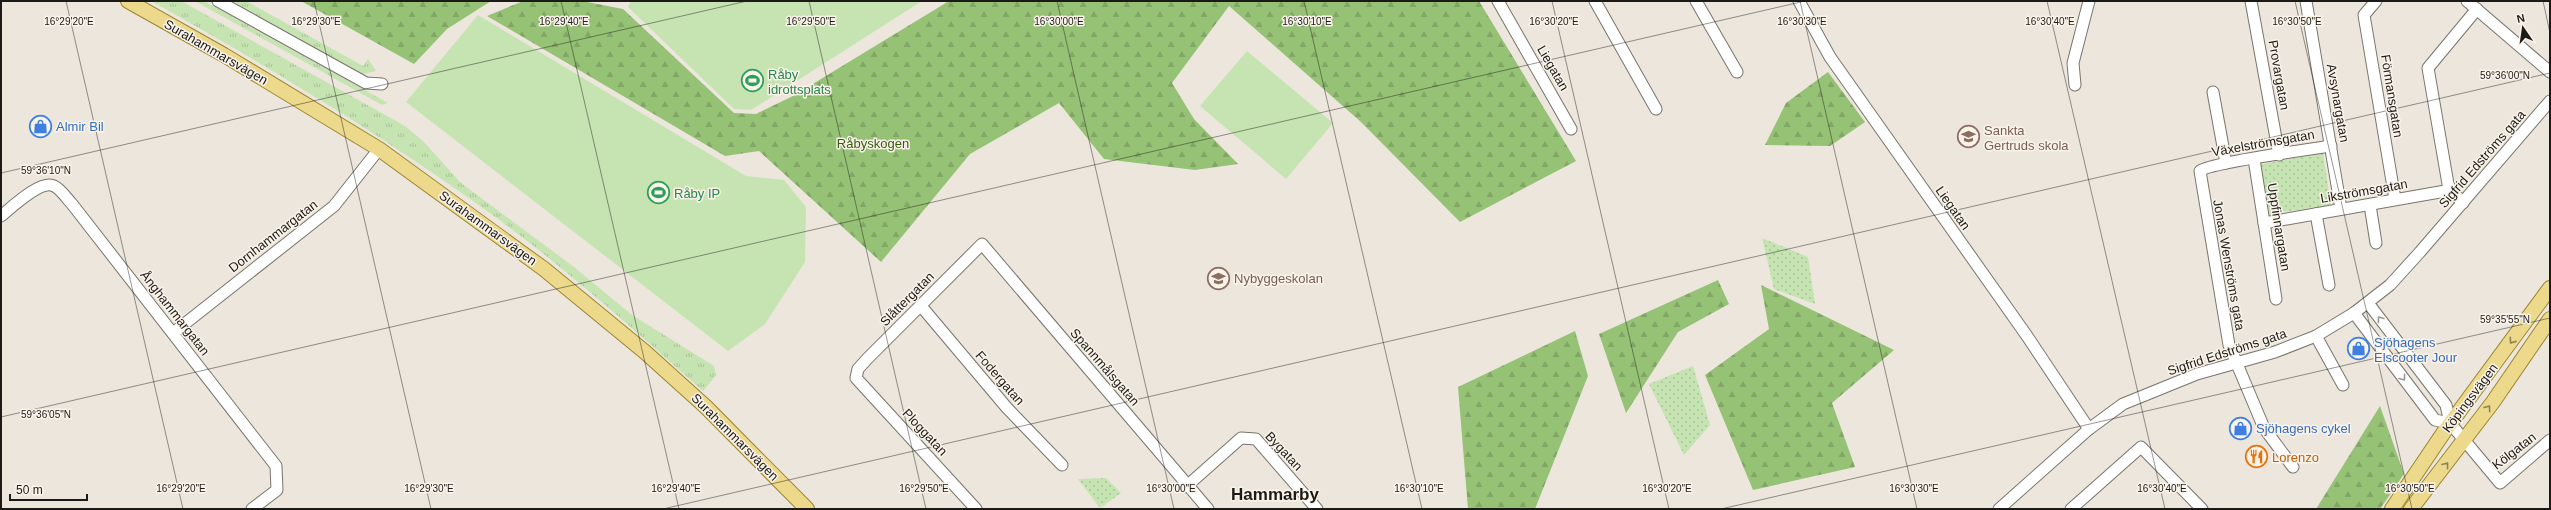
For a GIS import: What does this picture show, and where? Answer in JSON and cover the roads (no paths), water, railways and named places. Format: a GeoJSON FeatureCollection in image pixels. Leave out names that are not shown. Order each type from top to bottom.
{"type":"FeatureCollection","features":[{"type":"Feature","properties":{"kind":"main road","name":"Surahammarsvägen"},"geometry":{"type":"LineString","coordinates":[[128,1],[224,55],[379,149],[544,269],[645,352],[706,407],[807,509]]}},
{"type":"Feature","properties":{"kind":"main road","name":"Köpingsvägen"},"geometry":{"type":"LineString","coordinates":[[2392,509],[2450,423],[2550,288]]}},
{"type":"Feature","properties":{"kind":"main road","name":"Köpingsvägen"},"geometry":{"type":"LineString","coordinates":[[2411,509],[2465,440],[2550,319]]}},
{"type":"Feature","properties":{"kind":"street"},"geometry":{"type":"LineString","coordinates":[[218,1],[366,83],[382,84]]}},
{"type":"Feature","properties":{"kind":"street","name":"Liegatan"},"geometry":{"type":"LineString","coordinates":[[1498,1],[1571,129]]}},
{"type":"Feature","properties":{"kind":"street"},"geometry":{"type":"LineString","coordinates":[[1595,1],[1656,109]]}},
{"type":"Feature","properties":{"kind":"street"},"geometry":{"type":"LineString","coordinates":[[1696,1],[1736,72]]}},
{"type":"Feature","properties":{"kind":"street","name":"Liegatan"},"geometry":{"type":"LineString","coordinates":[[1799,1],[1830,57],[2027,336],[2089,429]]}},
{"type":"Feature","properties":{"kind":"street"},"geometry":{"type":"LineString","coordinates":[[2075,86],[2073,63],[2089,1]]}},
{"type":"Feature","properties":{"kind":"street","name":"Provargatan"},"geometry":{"type":"LineString","coordinates":[[2252,1],[2279,154]]}},
{"type":"Feature","properties":{"kind":"street","name":"Avsynargatan"},"geometry":{"type":"LineString","coordinates":[[2306,1],[2332,146],[2341,209]]}},
{"type":"Feature","properties":{"kind":"street","name":"Förmansgatan"},"geometry":{"type":"LineString","coordinates":[[2376,1],[2364,15],[2395,199]]}},
{"type":"Feature","properties":{"kind":"street"},"geometry":{"type":"LineString","coordinates":[[2467,1],[2550,72]]}},
{"type":"Feature","properties":{"kind":"street"},"geometry":{"type":"LineString","coordinates":[[2463,203],[2448,184],[2428,68],[2477,9]]}},
{"type":"Feature","properties":{"kind":"street"},"geometry":{"type":"LineString","coordinates":[[2212,92],[2226,163]]}},
{"type":"Feature","properties":{"kind":"street","name":"Sigfrid Edströms gata"},"geometry":{"type":"LineString","coordinates":[[1999,509],[2089,429],[2123,404],[2197,374],[2275,352],[2316,336],[2368,303],[2390,286],[2550,101]]}},
{"type":"Feature","properties":{"kind":"street","name":"Växelströmsgatan"},"geometry":{"type":"LineString","coordinates":[[2200,171],[2204,168],[2226,163],[2332,146]]}},
{"type":"Feature","properties":{"kind":"street","name":"Dornhammargatan"},"geometry":{"type":"LineString","coordinates":[[173,333],[334,206],[379,149]]}},
{"type":"Feature","properties":{"kind":"street","name":"Uppfinnargatan"},"geometry":{"type":"LineString","coordinates":[[2254,159],[2276,299]]}},
{"type":"Feature","properties":{"kind":"street","name":"Jonas Wenströms gata"},"geometry":{"type":"LineString","coordinates":[[2200,171],[2225,329],[2236,363],[2264,428],[2293,467]]}},
{"type":"Feature","properties":{"kind":"street","name":"Ånghammargatan"},"geometry":{"type":"LineString","coordinates":[[1,216],[34,190],[42,186],[56,186],[276,466],[276,490],[252,509]]}},
{"type":"Feature","properties":{"kind":"street","name":"Likströmsgatan"},"geometry":{"type":"LineString","coordinates":[[2264,223],[2452,190]]}},
{"type":"Feature","properties":{"kind":"street"},"geometry":{"type":"LineString","coordinates":[[2370,205],[2376,243]]}},
{"type":"Feature","properties":{"kind":"street"},"geometry":{"type":"LineString","coordinates":[[2316,214],[2329,285]]}},
{"type":"Feature","properties":{"kind":"street","name":"Spannmålsgatan"},"geometry":{"type":"LineString","coordinates":[[980,246],[982,244],[1208,509]]}},
{"type":"Feature","properties":{"kind":"street","name":"Slåttergatan"},"geometry":{"type":"LineString","coordinates":[[856,374],[867,359],[980,246]]}},
{"type":"Feature","properties":{"kind":"street"},"geometry":{"type":"LineString","coordinates":[[2368,303],[2446,406],[2450,423],[2465,440]]}},
{"type":"Feature","properties":{"kind":"street","name":"Fodergatan"},"geometry":{"type":"LineString","coordinates":[[921,306],[1007,408],[1062,465]]}},
{"type":"Feature","properties":{"kind":"street"},"geometry":{"type":"LineString","coordinates":[[2354,313],[2435,420],[2450,423]]}},
{"type":"Feature","properties":{"kind":"street"},"geometry":{"type":"LineString","coordinates":[[2316,336],[2343,385]]}},
{"type":"Feature","properties":{"kind":"street","name":"Ploggatan"},"geometry":{"type":"LineString","coordinates":[[856,374],[858,382],[976,509]]}},
{"type":"Feature","properties":{"kind":"street","name":"Bygatan"},"geometry":{"type":"LineString","coordinates":[[1188,485],[1241,438],[1249,437],[1256,439],[1317,509]]}},
{"type":"Feature","properties":{"kind":"street","name":"Kölgatan"},"geometry":{"type":"LineString","coordinates":[[2465,440],[2500,483],[2550,440]]}},
{"type":"Feature","properties":{"kind":"street"},"geometry":{"type":"LineString","coordinates":[[2078,507],[2141,447],[2202,509]]}},
{"type":"Feature","properties":{"kind":"place","name":"Råby idrottsplats"},"geometry":{"type":"Point","coordinates":[752,81]}},
{"type":"Feature","properties":{"kind":"place","name":"Almir Bil"},"geometry":{"type":"Point","coordinates":[40,126]}},
{"type":"Feature","properties":{"kind":"place","name":"Sankta Gertruds skola"},"geometry":{"type":"Point","coordinates":[1969,137]}},
{"type":"Feature","properties":{"kind":"place","name":"Råby IP"},"geometry":{"type":"Point","coordinates":[659,193]}},
{"type":"Feature","properties":{"kind":"place","name":"Nybyggeskolan"},"geometry":{"type":"Point","coordinates":[1219,278]}},
{"type":"Feature","properties":{"kind":"place","name":"Sjöhagens Elscooter Jour"},"geometry":{"type":"Point","coordinates":[2358,349]}},
{"type":"Feature","properties":{"kind":"place","name":"Sjöhagens cykel"},"geometry":{"type":"Point","coordinates":[2240,428]}},
{"type":"Feature","properties":{"kind":"place","name":"Lorenzo"},"geometry":{"type":"Point","coordinates":[2257,457]}},
{"type":"Feature","properties":{"kind":"district","name":"Hammarby"},"geometry":{"type":"Point","coordinates":[1275,494]}},
{"type":"Feature","properties":{"kind":"park label","name":"Råbyskogen"},"geometry":{"type":"Point","coordinates":[873,143]}}]}
